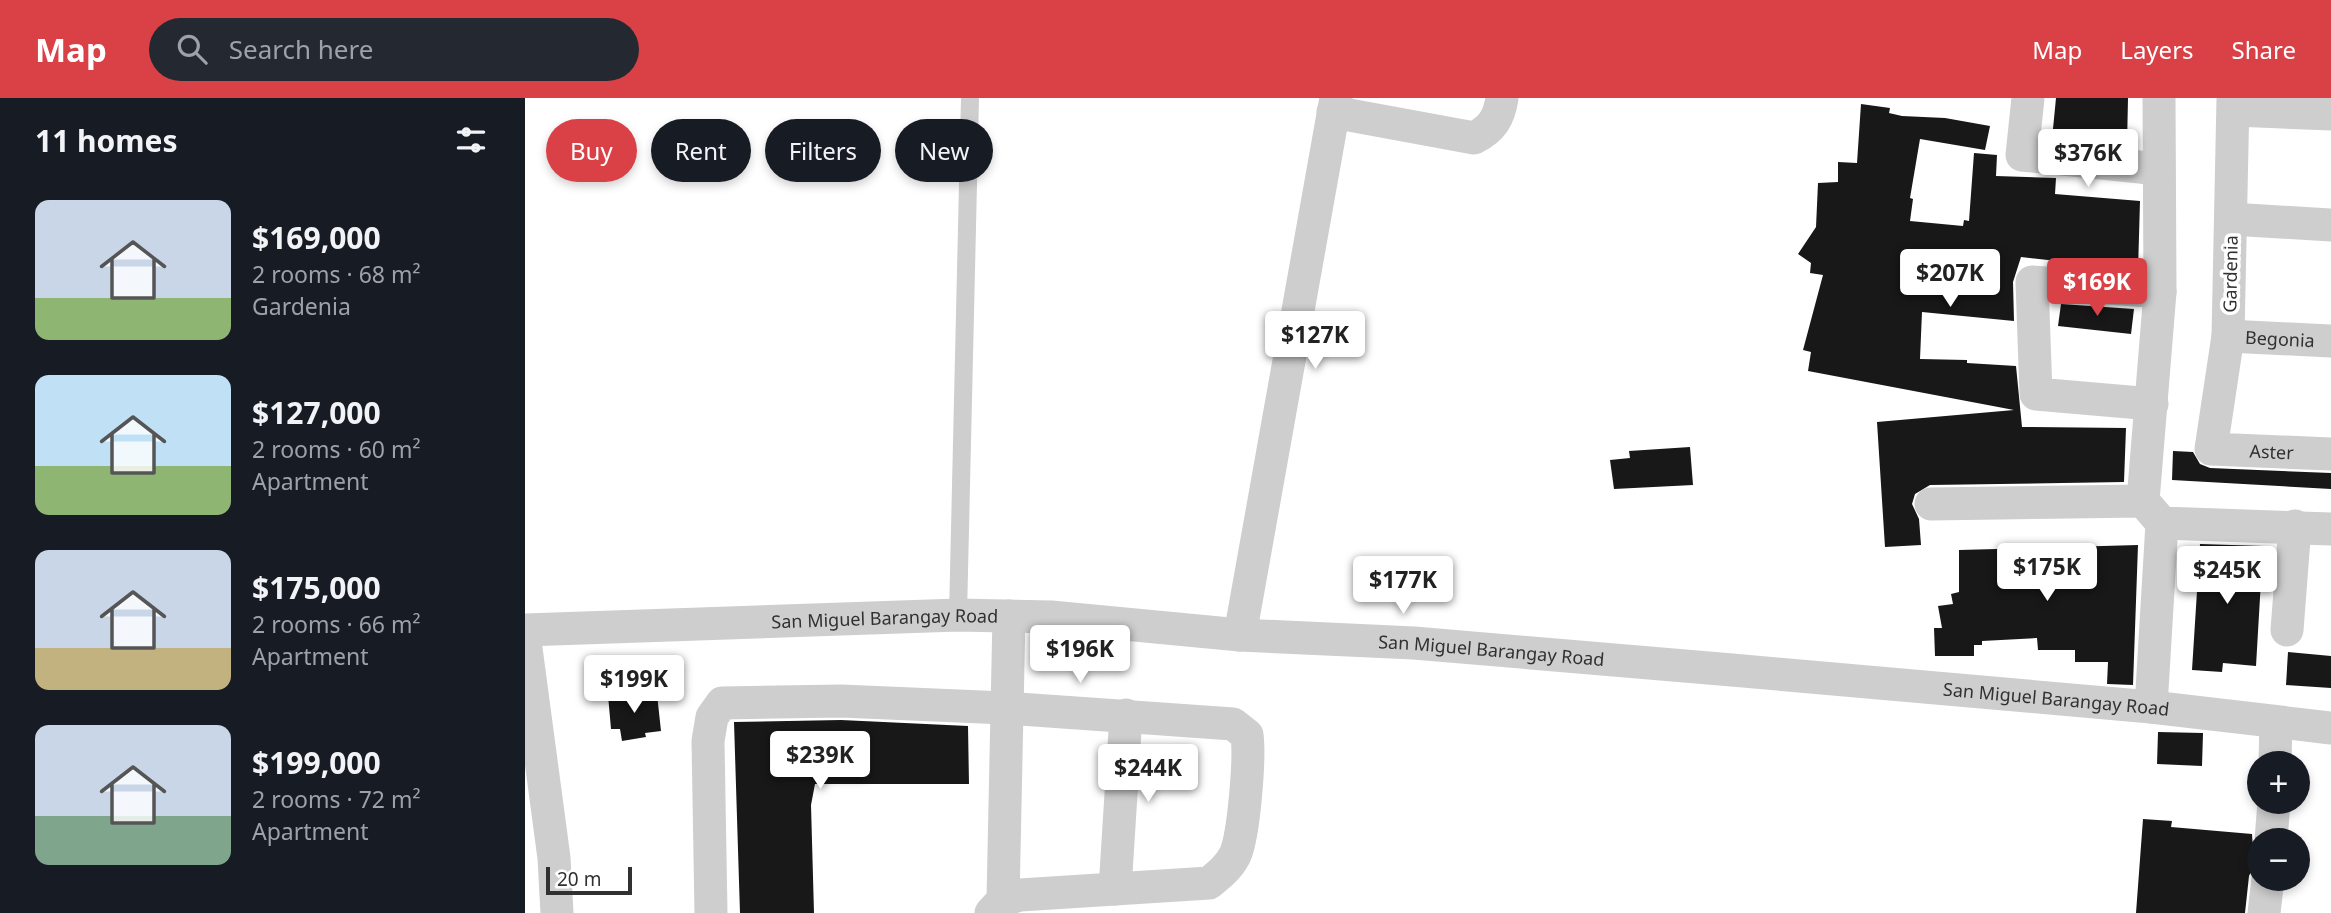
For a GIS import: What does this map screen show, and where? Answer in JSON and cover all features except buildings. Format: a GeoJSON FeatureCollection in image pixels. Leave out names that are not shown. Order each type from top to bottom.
{"type":"FeatureCollection","features":[{"type":"Feature","properties":{"kind":"street"},"geometry":{"type":"LineString","coordinates":[[1240,635],[1335,105],[1474,138],[1488,131],[1497,118],[1502,98]]}},
{"type":"Feature","properties":{"kind":"street"},"geometry":{"type":"LineString","coordinates":[[2028,98],[2022,155],[2159,169]]}},
{"type":"Feature","properties":{"kind":"street"},"geometry":{"type":"LineString","coordinates":[[2151,707],[2152,404],[2160,292],[2159,98]]}},
{"type":"Feature","properties":{"kind":"street"},"geometry":{"type":"LineString","coordinates":[[2233,104],[2331,114]]}},
{"type":"Feature","properties":{"kind":"street","name":"Gardenia"},"geometry":{"type":"LineString","coordinates":[[2211,449],[2228,336],[2233,104]]}},
{"type":"Feature","properties":{"kind":"street"},"geometry":{"type":"LineString","coordinates":[[2231,219],[2331,225]]}},
{"type":"Feature","properties":{"kind":"street"},"geometry":{"type":"LineString","coordinates":[[2152,404],[2036,394],[2032,282],[2160,292]]}},
{"type":"Feature","properties":{"kind":"street","name":"Begonia"},"geometry":{"type":"LineString","coordinates":[[2228,336],[2331,341]]}},
{"type":"Feature","properties":{"kind":"street","name":"Aster"},"geometry":{"type":"LineString","coordinates":[[2211,449],[2331,454]]}},
{"type":"Feature","properties":{"kind":"street"},"geometry":{"type":"LineString","coordinates":[[1931,503],[2153,512],[2331,528]]}},
{"type":"Feature","properties":{"kind":"street"},"geometry":{"type":"LineString","coordinates":[[2287,630],[2294,526]]}},
{"type":"Feature","properties":{"kind":"street","name":"San Miguel Barangay Road"},"geometry":{"type":"LineString","coordinates":[[525,630],[958,615],[1051,617],[1240,635],[1427,644],[2151,707],[2331,727]]}},
{"type":"Feature","properties":{"kind":"street"},"geometry":{"type":"LineString","coordinates":[[711,913],[708,741],[712,717],[722,703],[841,701],[1005,708],[1126,715],[1233,724],[1247,735],[1248,745],[1236,853],[1229,866],[1209,883],[1020,895],[997,907],[1005,708],[1009,616]]}},
{"type":"Feature","properties":{"kind":"street"},"geometry":{"type":"LineString","coordinates":[[525,641],[554,858],[557,913]]}},
{"type":"Feature","properties":{"kind":"street"},"geometry":{"type":"LineString","coordinates":[[1115,889],[1126,715]]}},
{"type":"Feature","properties":{"kind":"street"},"geometry":{"type":"LineString","coordinates":[[2275,751],[2276,722]]}},
{"type":"Feature","properties":{"kind":"street"},"geometry":{"type":"LineString","coordinates":[[2265,913],[2266,891]]}},
{"type":"Feature","properties":{"kind":"lane"},"geometry":{"type":"LineString","coordinates":[[958,615],[970,98]]}}]}
